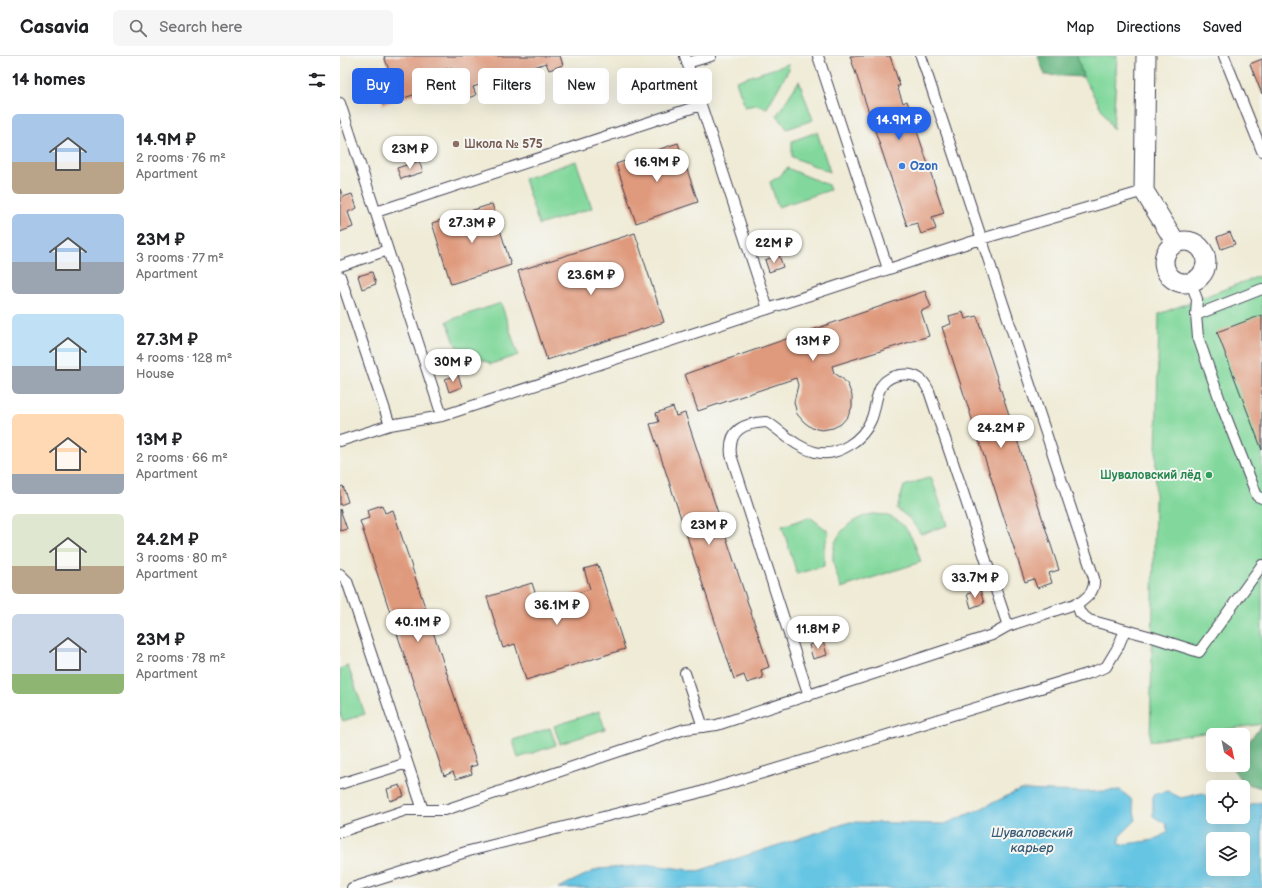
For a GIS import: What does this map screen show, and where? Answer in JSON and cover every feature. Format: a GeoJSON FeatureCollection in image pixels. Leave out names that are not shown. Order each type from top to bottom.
{"type":"FeatureCollection","features":[{"type":"Feature","properties":{"kind":"street"},"geometry":{"type":"LineString","coordinates":[[1146,56],[1144,191],[1176,243]]}},
{"type":"Feature","properties":{"kind":"street"},"geometry":{"type":"LineString","coordinates":[[1190,241],[1196,244],[1205,254],[1207,261],[1203,275],[1191,283],[1174,280],[1166,272],[1164,266],[1165,255],[1171,246],[1176,243],[1190,241]]}},
{"type":"Feature","properties":{"kind":"lane"},"geometry":{"type":"LineString","coordinates":[[686,60],[711,56]]}},
{"type":"Feature","properties":{"kind":"lane"},"geometry":{"type":"LineString","coordinates":[[818,56],[888,269]]}},
{"type":"Feature","properties":{"kind":"lane"},"geometry":{"type":"LineString","coordinates":[[340,832],[406,810],[445,810],[685,729],[717,725],[809,696],[992,635],[1008,626],[1076,604],[1089,595],[1095,587],[1094,578],[921,56]]}},
{"type":"Feature","properties":{"kind":"lane"},"geometry":{"type":"LineString","coordinates":[[1224,56],[1262,152]]}},
{"type":"Feature","properties":{"kind":"lane"},"geometry":{"type":"LineString","coordinates":[[340,103],[442,416]]}},
{"type":"Feature","properties":{"kind":"lane"},"geometry":{"type":"LineString","coordinates":[[376,212],[701,104],[768,309]]}},
{"type":"Feature","properties":{"kind":"lane"},"geometry":{"type":"LineString","coordinates":[[340,441],[390,425],[442,416],[888,269],[982,239],[1144,191]]}},
{"type":"Feature","properties":{"kind":"lane"},"geometry":{"type":"LineString","coordinates":[[340,266],[388,250]]}},
{"type":"Feature","properties":{"kind":"lane"},"geometry":{"type":"LineString","coordinates":[[340,276],[390,425]]}},
{"type":"Feature","properties":{"kind":"lane"},"geometry":{"type":"LineString","coordinates":[[1191,283],[1197,299],[1196,315],[1198,337],[1223,409],[1257,496],[1262,498]]}},
{"type":"Feature","properties":{"kind":"lane"},"geometry":{"type":"LineString","coordinates":[[1196,315],[1262,289]]}},
{"type":"Feature","properties":{"kind":"lane"},"geometry":{"type":"LineString","coordinates":[[809,696],[731,455],[730,443],[737,430],[751,423],[767,422],[796,445],[816,453],[840,451],[860,438],[872,420],[876,398],[882,384],[896,375],[911,374],[922,379],[929,391],[1008,626]]}},
{"type":"Feature","properties":{"kind":"lane"},"geometry":{"type":"LineString","coordinates":[[1076,604],[1080,613],[1089,620],[1199,652],[1262,566]]}},
{"type":"Feature","properties":{"kind":"lane"},"geometry":{"type":"LineString","coordinates":[[340,574],[347,581],[423,810]]}},
{"type":"Feature","properties":{"kind":"lane"},"geometry":{"type":"LineString","coordinates":[[352,888],[469,851],[694,794],[1090,673],[1106,667],[1118,647],[1125,630]]}},
{"type":"Feature","properties":{"kind":"lane"},"geometry":{"type":"LineString","coordinates":[[685,673],[703,727]]}},
{"type":"Feature","properties":{"kind":"lane"},"geometry":{"type":"LineString","coordinates":[[340,784],[407,762]]}},
{"type":"Feature","properties":{"kind":"green space"},"geometry":{"type":"Polygon","coordinates":[[[1038,56],[1077,56],[1083,77],[1045,75],[1038,56]]]}},
{"type":"Feature","properties":{"kind":"green space"},"geometry":{"type":"Polygon","coordinates":[[[1077,56],[1117,56],[1113,129],[1083,77],[1077,56]]]}},
{"type":"Feature","properties":{"kind":"green space"},"geometry":{"type":"Polygon","coordinates":[[[788,64],[789,69],[767,108],[755,105],[745,107],[736,81],[788,64]]]}},
{"type":"Feature","properties":{"kind":"green space"},"geometry":{"type":"Polygon","coordinates":[[[799,81],[813,120],[787,129],[777,115],[799,81]]]}},
{"type":"Feature","properties":{"kind":"green space"},"geometry":{"type":"Polygon","coordinates":[[[817,132],[830,172],[792,157],[792,141],[817,132]]]}},
{"type":"Feature","properties":{"kind":"green space"},"geometry":{"type":"Polygon","coordinates":[[[576,161],[592,208],[539,225],[524,179],[576,161]]]}},
{"type":"Feature","properties":{"kind":"green space"},"geometry":{"type":"Polygon","coordinates":[[[787,168],[828,185],[830,190],[778,207],[770,182],[780,176],[787,168]]]}},
{"type":"Feature","properties":{"kind":"green space","name":"Шуваловский лёд"},"geometry":{"type":"Polygon","coordinates":[[[1262,275],[1262,724],[1236,728],[1206,728],[1206,732],[1150,741],[1159,314],[1262,275]]]}},
{"type":"Feature","properties":{"kind":"green space"},"geometry":{"type":"Polygon","coordinates":[[[501,303],[518,355],[491,364],[456,346],[447,321],[501,303]]]}},
{"type":"Feature","properties":{"kind":"green space"},"geometry":{"type":"Polygon","coordinates":[[[931,477],[948,525],[921,534],[909,518],[897,509],[904,486],[931,477]]]}},
{"type":"Feature","properties":{"kind":"green space"},"geometry":{"type":"Polygon","coordinates":[[[872,514],[883,515],[899,522],[910,535],[921,562],[841,588],[834,567],[834,546],[845,528],[858,519],[872,514]]]}},
{"type":"Feature","properties":{"kind":"green space"},"geometry":{"type":"Polygon","coordinates":[[[810,517],[829,532],[824,548],[824,566],[797,574],[782,526],[810,517]]]}},
{"type":"Feature","properties":{"kind":"green space"},"geometry":{"type":"Polygon","coordinates":[[[348,666],[365,714],[343,721],[340,714],[340,669],[348,666]]]}},
{"type":"Feature","properties":{"kind":"green space"},"geometry":{"type":"Polygon","coordinates":[[[599,711],[605,729],[560,744],[554,726],[599,711]]]}},
{"type":"Feature","properties":{"kind":"green space"},"geometry":{"type":"Polygon","coordinates":[[[1262,725],[1262,788],[1250,785],[1250,780],[1241,780],[1235,772],[1250,772],[1250,740],[1262,725]]]}},
{"type":"Feature","properties":{"kind":"green space"},"geometry":{"type":"Polygon","coordinates":[[[550,728],[556,745],[518,758],[513,740],[550,728]]]}},
{"type":"Feature","properties":{"kind":"water","name":"Шуваловский карьер"},"geometry":{"type":"Polygon","coordinates":[[[1020,790],[1087,792],[1120,790],[1131,799],[1136,820],[1121,835],[1119,845],[1154,840],[1168,832],[1166,824],[1153,816],[1153,795],[1167,791],[1181,798],[1203,793],[1206,795],[1206,824],[1250,824],[1250,805],[1262,802],[1262,888],[558,888],[598,869],[652,865],[698,871],[850,822],[945,824],[1020,790]]]}},
{"type":"Feature","properties":{"kind":"building"},"geometry":{"type":"Polygon","coordinates":[[[384,56],[560,56],[563,65],[549,70],[546,63],[531,68],[478,68],[478,85],[473,87],[476,95],[470,97],[470,68],[412,68],[412,95],[404,98],[404,68],[388,68],[384,56]]]}},
{"type":"Feature","properties":{"kind":"building"},"geometry":{"type":"Polygon","coordinates":[[[850,56],[890,56],[900,86],[897,86],[903,103],[907,101],[944,213],[932,217],[936,229],[921,234],[917,223],[907,226],[850,56]]]}},
{"type":"Feature","properties":{"kind":"building"},"geometry":{"type":"Polygon","coordinates":[[[1262,59],[1262,94],[1250,64],[1262,59]]]}},
{"type":"Feature","properties":{"kind":"building"},"geometry":{"type":"Polygon","coordinates":[[[678,143],[698,202],[636,223],[616,164],[678,143]]]}},
{"type":"Feature","properties":{"kind":"building"},"geometry":{"type":"Polygon","coordinates":[[[419,161],[423,172],[401,179],[397,168],[419,161]]]}},
{"type":"Feature","properties":{"kind":"building"},"geometry":{"type":"Polygon","coordinates":[[[340,189],[343,197],[352,194],[357,208],[348,212],[353,227],[340,232],[340,189]]]}},
{"type":"Feature","properties":{"kind":"building"},"geometry":{"type":"Polygon","coordinates":[[[492,204],[511,265],[451,284],[432,223],[492,204]]]}},
{"type":"Feature","properties":{"kind":"building"},"geometry":{"type":"Polygon","coordinates":[[[1230,232],[1235,244],[1221,249],[1217,237],[1230,232]]]}},
{"type":"Feature","properties":{"kind":"building"},"geometry":{"type":"Polygon","coordinates":[[[635,233],[664,322],[547,360],[518,271],[635,233]]]}},
{"type":"Feature","properties":{"kind":"building"},"geometry":{"type":"Polygon","coordinates":[[[779,255],[783,267],[769,272],[765,260],[779,255]]]}},
{"type":"Feature","properties":{"kind":"building"},"geometry":{"type":"Polygon","coordinates":[[[372,272],[376,284],[362,289],[358,276],[372,272]]]}},
{"type":"Feature","properties":{"kind":"building"},"geometry":{"type":"Polygon","coordinates":[[[925,291],[931,307],[921,311],[929,336],[832,366],[834,373],[842,378],[848,385],[852,396],[852,407],[848,416],[841,424],[833,428],[822,430],[812,428],[804,422],[797,414],[794,402],[798,385],[796,378],[698,411],[685,374],[925,291]]]}},
{"type":"Feature","properties":{"kind":"building"},"geometry":{"type":"Polygon","coordinates":[[[963,312],[965,319],[977,316],[1059,570],[1049,573],[1052,583],[1037,588],[1034,579],[1025,582],[942,327],[951,324],[949,316],[963,312]]]}},
{"type":"Feature","properties":{"kind":"building"},"geometry":{"type":"Polygon","coordinates":[[[1262,315],[1262,450],[1217,332],[1262,315]]]}},
{"type":"Feature","properties":{"kind":"building"},"geometry":{"type":"Polygon","coordinates":[[[458,375],[462,387],[449,392],[445,379],[458,375]]]}},
{"type":"Feature","properties":{"kind":"building"},"geometry":{"type":"Polygon","coordinates":[[[673,407],[676,416],[685,413],[769,667],[761,670],[763,678],[747,683],[744,675],[734,679],[650,424],[659,422],[656,413],[673,407]]]}},
{"type":"Feature","properties":{"kind":"building"},"geometry":{"type":"Polygon","coordinates":[[[343,486],[348,502],[340,505],[340,487],[343,486]]]}},
{"type":"Feature","properties":{"kind":"building"},"geometry":{"type":"Polygon","coordinates":[[[382,505],[385,513],[393,510],[477,765],[470,767],[472,774],[456,779],[453,772],[444,776],[360,521],[369,518],[367,510],[382,505]]]}},
{"type":"Feature","properties":{"kind":"building"},"geometry":{"type":"Polygon","coordinates":[[[340,509],[347,529],[340,531],[340,509]]]}},
{"type":"Feature","properties":{"kind":"building"},"geometry":{"type":"Polygon","coordinates":[[[598,565],[625,649],[526,680],[515,644],[503,648],[487,597],[532,583],[539,605],[590,589],[584,569],[598,565]]]}},
{"type":"Feature","properties":{"kind":"building"},"geometry":{"type":"Polygon","coordinates":[[[980,590],[984,603],[971,608],[967,594],[980,590]]]}},
{"type":"Feature","properties":{"kind":"building"},"geometry":{"type":"Polygon","coordinates":[[[823,641],[827,655],[813,659],[809,645],[823,641]]]}},
{"type":"Feature","properties":{"kind":"building"},"geometry":{"type":"Polygon","coordinates":[[[400,785],[404,796],[390,801],[387,789],[400,785]]]}},
{"type":"Feature","properties":{"kind":"place","name":"Школа № 575"},"geometry":{"type":"Point","coordinates":[456,144]}},
{"type":"Feature","properties":{"kind":"place","name":"Ozon"},"geometry":{"type":"Point","coordinates":[902,166]}},
{"type":"Feature","properties":{"kind":"place","name":"Шуваловский лёд"},"geometry":{"type":"Point","coordinates":[1209,475]}}]}
